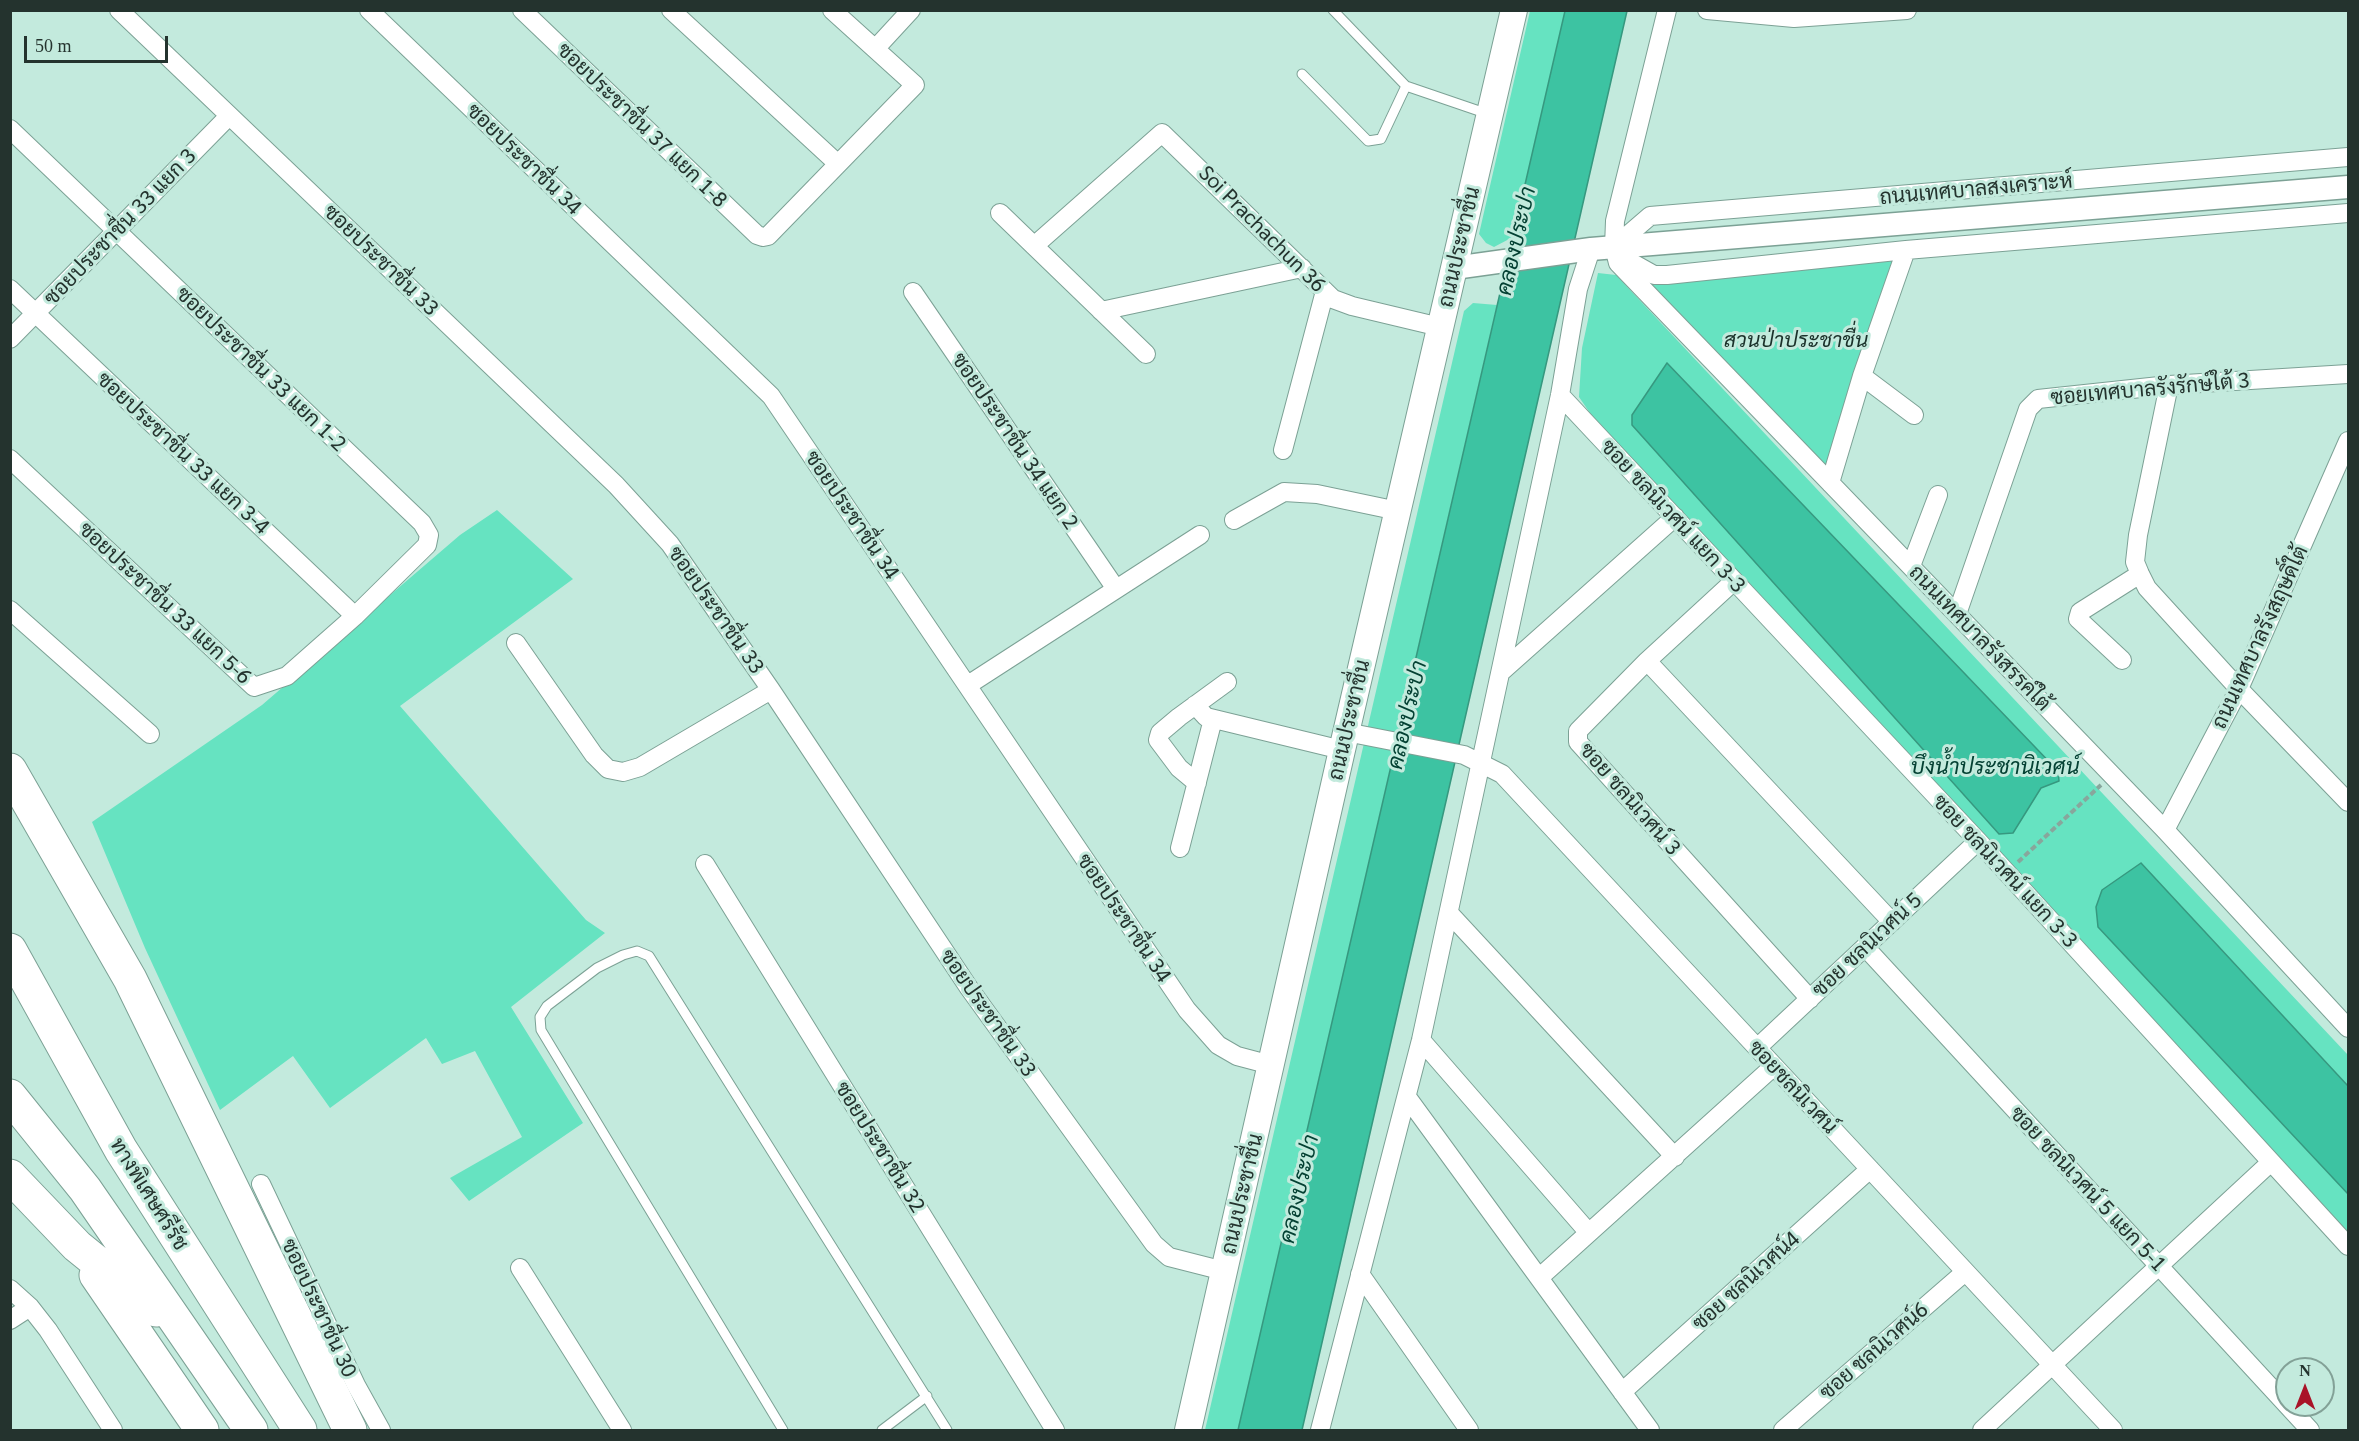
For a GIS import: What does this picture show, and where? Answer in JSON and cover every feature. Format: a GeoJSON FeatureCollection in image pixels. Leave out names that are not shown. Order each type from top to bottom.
{"type":"FeatureCollection","features":[{"type":"Feature","properties":{"kind":"highway"},"geometry":{"type":"LineString","coordinates":[[10,770],[130,979],[350,1431]]}},
{"type":"Feature","properties":{"kind":"highway","name":"ทางพิเศษศรีรัช"},"geometry":{"type":"LineString","coordinates":[[10,950],[121,1150],[300,1431]]}},
{"type":"Feature","properties":{"kind":"highway"},"geometry":{"type":"LineString","coordinates":[[10,1096],[85,1189],[251,1431]]}},
{"type":"Feature","properties":{"kind":"highway"},"geometry":{"type":"LineString","coordinates":[[10,1176],[77,1246],[185,1334]]}},
{"type":"Feature","properties":{"kind":"highway"},"geometry":{"type":"LineString","coordinates":[[77,1246],[202,1431]]}},
{"type":"Feature","properties":{"kind":"main road","name":"ถนนประชาชื่น"},"geometry":{"type":"LineString","coordinates":[[1188,1431],[1344,741],[1514,10]]}},
{"type":"Feature","properties":{"kind":"street","name":"ซอยประชาชื่น 33"},"geometry":{"type":"LineString","coordinates":[[119,10],[616,485],[670,544],[771,690],[969,988],[1154,1244],[1169,1257],[1224,1271]]}},
{"type":"Feature","properties":{"kind":"street","name":"ซอยประชาชื่น 34"},"geometry":{"type":"LineString","coordinates":[[369,10],[771,396],[1187,1010],[1218,1045],[1237,1056],[1271,1065]]}},
{"type":"Feature","properties":{"kind":"street","name":"ซอยประชาชื่น 37 แยก 1-8"},"geometry":{"type":"LineString","coordinates":[[522,10],[757,235],[768,236],[838,164]]}},
{"type":"Feature","properties":{"kind":"street"},"geometry":{"type":"LineString","coordinates":[[671,10],[838,164],[915,85],[832,10]]}},
{"type":"Feature","properties":{"kind":"street"},"geometry":{"type":"LineString","coordinates":[[876,48],[910,10]]}},
{"type":"Feature","properties":{"kind":"street"},"geometry":{"type":"LineString","coordinates":[[1667,10],[1615,221],[1614,247],[1629,261],[1654,275],[1906,250],[2349,213]]}},
{"type":"Feature","properties":{"kind":"street"},"geometry":{"type":"LineString","coordinates":[[1707,10],[1794,18],[1907,10]]}},
{"type":"Feature","properties":{"kind":"street","name":"ซอยประชาชื่น 33 แยก 3"},"geometry":{"type":"LineString","coordinates":[[10,339],[229,116]]}},
{"type":"Feature","properties":{"kind":"street","name":"ซอยประชาชื่น 33 แยก 1-2"},"geometry":{"type":"LineString","coordinates":[[10,129],[422,523],[429,535],[427,545],[356,616]]}},
{"type":"Feature","properties":{"kind":"street","name":"Soi Prachachun 36"},"geometry":{"type":"LineString","coordinates":[[1035,246],[1162,133],[1333,299],[1352,306],[1440,327]]}},
{"type":"Feature","properties":{"kind":"street","name":"ถนนเทศบาลสงเคราะห์"},"geometry":{"type":"LineString","coordinates":[[1614,247],[1650,216],[2349,157]]}},
{"type":"Feature","properties":{"kind":"street","name":"ถนนเทศบาลสงเคราะห์"},"geometry":{"type":"LineString","coordinates":[[1454,267],[1614,247],[2349,187]]}},
{"type":"Feature","properties":{"kind":"street"},"geometry":{"type":"LineString","coordinates":[[1000,213],[1146,354]]}},
{"type":"Feature","properties":{"kind":"street","name":"ถนนเทศบาลรังสรรค์ใต้"},"geometry":{"type":"LineString","coordinates":[[1614,247],[1618,263],[1626,273],[2165,830],[2349,1028]]}},
{"type":"Feature","properties":{"kind":"street"},"geometry":{"type":"LineString","coordinates":[[1320,1431],[1421,1040],[1560,395],[1583,250]]}},
{"type":"Feature","properties":{"kind":"street"},"geometry":{"type":"LineString","coordinates":[[1830,483],[1862,376],[1906,250]]}},
{"type":"Feature","properties":{"kind":"street"},"geometry":{"type":"LineString","coordinates":[[1101,311],[1302,268]]}},
{"type":"Feature","properties":{"kind":"street","name":"ซอยประชาชื่น 33 แยก 3-4"},"geometry":{"type":"LineString","coordinates":[[10,289],[356,616]]}},
{"type":"Feature","properties":{"kind":"street"},"geometry":{"type":"LineString","coordinates":[[1283,450],[1325,291]]}},
{"type":"Feature","properties":{"kind":"street","name":"ซอยประชาชื่น 34 แยก 2"},"geometry":{"type":"LineString","coordinates":[[913,292],[1116,589]]}},
{"type":"Feature","properties":{"kind":"street","name":"ซอยเทศบาลรังรักษ์ใต้ 3"},"geometry":{"type":"LineString","coordinates":[[1957,614],[2028,409],[2038,399],[2169,386],[2349,374]]}},
{"type":"Feature","properties":{"kind":"street"},"geometry":{"type":"LineString","coordinates":[[1862,376],[1914,415]]}},
{"type":"Feature","properties":{"kind":"street"},"geometry":{"type":"LineString","coordinates":[[2169,386],[2138,535],[2135,562],[2140,574],[2147,588],[2239,689],[2348,799]]}},
{"type":"Feature","properties":{"kind":"street","name":"ซอย ชลนิเวศน์ แยก 3-3"},"geometry":{"type":"LineString","coordinates":[[1560,395],[1978,841],[2349,1246]]}},
{"type":"Feature","properties":{"kind":"street","name":"ถนนเทศบาลรังสฤษดิ์ใต้"},"geometry":{"type":"LineString","coordinates":[[2165,830],[2239,689],[2349,441]]}},
{"type":"Feature","properties":{"kind":"street","name":"ซอยประชาชื่น 33 แยก 5-6"},"geometry":{"type":"LineString","coordinates":[[10,459],[254,687],[287,676],[356,616]]}},
{"type":"Feature","properties":{"kind":"street"},"geometry":{"type":"LineString","coordinates":[[1234,520],[1284,492],[1317,494],[1398,511]]}},
{"type":"Feature","properties":{"kind":"street"},"geometry":{"type":"LineString","coordinates":[[1911,566],[1938,495]]}},
{"type":"Feature","properties":{"kind":"street"},"geometry":{"type":"LineString","coordinates":[[1501,672],[1674,517]]}},
{"type":"Feature","properties":{"kind":"street"},"geometry":{"type":"LineString","coordinates":[[968,685],[1200,535]]}},
{"type":"Feature","properties":{"kind":"street"},"geometry":{"type":"LineString","coordinates":[[2122,660],[2078,619],[2080,612],[2140,574]]}},
{"type":"Feature","properties":{"kind":"street","name":"ซอย ชลนิเวศน์ 3"},"geometry":{"type":"LineString","coordinates":[[1734,581],[1647,661],[1578,731],[1578,742],[1810,999]]}},
{"type":"Feature","properties":{"kind":"street"},"geometry":{"type":"LineString","coordinates":[[10,610],[150,734]]}},
{"type":"Feature","properties":{"kind":"street"},"geometry":{"type":"LineString","coordinates":[[516,643],[594,755],[608,769],[623,772],[640,767],[771,690]]}},
{"type":"Feature","properties":{"kind":"street"},"geometry":{"type":"LineString","coordinates":[[1647,661],[1892,922]]}},
{"type":"Feature","properties":{"kind":"street"},"geometry":{"type":"LineString","coordinates":[[1197,783],[1179,768],[1158,740],[1160,733],[1227,682]]}},
{"type":"Feature","properties":{"kind":"street"},"geometry":{"type":"LineString","coordinates":[[1180,848],[1213,719],[1206,717],[1195,705]]}},
{"type":"Feature","properties":{"kind":"street","name":"ซอยชลนิเวศน์"},"geometry":{"type":"LineString","coordinates":[[1213,719],[1344,741],[1387,740],[1464,755],[1502,774],[2113,1431]]}},
{"type":"Feature","properties":{"kind":"street","name":"ซอย ชลนิเวศน์ 5"},"geometry":{"type":"LineString","coordinates":[[1757,1048],[1978,841]]}},
{"type":"Feature","properties":{"kind":"street","name":"ซอยประชาชื่น 32"},"geometry":{"type":"LineString","coordinates":[[705,864],[1054,1431]]}},
{"type":"Feature","properties":{"kind":"street"},"geometry":{"type":"LineString","coordinates":[[1449,913],[1675,1157]]}},
{"type":"Feature","properties":{"kind":"street","name":"ซอย ชลนิเวศน์ 5 แยก 5-1"},"geometry":{"type":"LineString","coordinates":[[1866,948],[2310,1431]]}},
{"type":"Feature","properties":{"kind":"street"},"geometry":{"type":"LineString","coordinates":[[1421,1040],[1589,1233]]}},
{"type":"Feature","properties":{"kind":"street"},"geometry":{"type":"LineString","coordinates":[[1540,1277],[1774,1066]]}},
{"type":"Feature","properties":{"kind":"street"},"geometry":{"type":"LineString","coordinates":[[1407,1096],[1650,1431]]}},
{"type":"Feature","properties":{"kind":"street"},"geometry":{"type":"LineString","coordinates":[[1982,1431],[2271,1162]]}},
{"type":"Feature","properties":{"kind":"street","name":"ซอย ชลนิเวศน์4"},"geometry":{"type":"LineString","coordinates":[[1622,1392],[1870,1169]]}},
{"type":"Feature","properties":{"kind":"street","name":"ซอยประชาชื่น 30"},"geometry":{"type":"LineString","coordinates":[[261,1184],[356,1385],[381,1431]]}},
{"type":"Feature","properties":{"kind":"street"},"geometry":{"type":"LineString","coordinates":[[520,1268],[622,1431]]}},
{"type":"Feature","properties":{"kind":"street","name":"ซอย ชลนิเวศน์6"},"geometry":{"type":"LineString","coordinates":[[1783,1431],[1965,1272]]}},
{"type":"Feature","properties":{"kind":"street"},"geometry":{"type":"LineString","coordinates":[[1360,1274],[1469,1431]]}},
{"type":"Feature","properties":{"kind":"street"},"geometry":{"type":"LineString","coordinates":[[10,1289],[30,1307],[113,1431]]}},
{"type":"Feature","properties":{"kind":"street"},"geometry":{"type":"LineString","coordinates":[[10,1320],[30,1307]]}},
{"type":"Feature","properties":{"kind":"lane"},"geometry":{"type":"LineString","coordinates":[[1333,10],[1406,87],[1490,115]]}},
{"type":"Feature","properties":{"kind":"lane"},"geometry":{"type":"LineString","coordinates":[[1302,74],[1368,141],[1381,139],[1406,87]]}},
{"type":"Feature","properties":{"kind":"lane"},"geometry":{"type":"LineString","coordinates":[[783,1431],[541,1030],[540,1017],[547,1006],[597,968],[623,955],[637,951],[649,956],[927,1395],[947,1431]]}},
{"type":"Feature","properties":{"kind":"lane"},"geometry":{"type":"LineString","coordinates":[[882,1431],[927,1395]]}},
{"type":"Feature","properties":{"kind":"path"},"geometry":{"type":"LineString","coordinates":[[2007,873],[2112,775]]}},
{"type":"Feature","properties":{"kind":"green space"},"geometry":{"type":"Polygon","coordinates":[[[1530,11],[1565,11],[1513,237],[1494,247],[1486,243],[1479,234],[1530,11]]]}},
{"type":"Feature","properties":{"kind":"green space","name":"สวนป่าประชาชื่น"},"geometry":{"type":"Polygon","coordinates":[[[1892,261],[1828,474],[1648,285],[1892,261]]]}},
{"type":"Feature","properties":{"kind":"green space"},"geometry":{"type":"Polygon","coordinates":[[[1598,273],[1616,275],[2348,1055],[2348,1086],[2141,863],[2098,927],[2348,1194],[2348,1234],[1605,435],[1579,397],[1582,348],[1598,273]],[[1667,363],[1632,415],[1632,425],[1999,834],[2041,788],[2059,781],[2058,771],[1667,363]]]}},
{"type":"Feature","properties":{"kind":"green space"},"geometry":{"type":"Polygon","coordinates":[[[1473,303],[1497,305],[1238,1430],[1205,1430],[1464,311],[1473,303]]]}},
{"type":"Feature","properties":{"kind":"green space"},"geometry":{"type":"Polygon","coordinates":[[[497,510],[573,579],[400,706],[586,920],[605,933],[511,1007],[583,1123],[469,1201],[450,1178],[522,1137],[475,1051],[442,1064],[426,1038],[330,1108],[293,1056],[220,1110],[145,948],[92,822],[262,705],[460,535],[497,510]]]}},
{"type":"Feature","properties":{"kind":"water","name":"คลองประปา"},"geometry":{"type":"Polygon","coordinates":[[[1565,11],[1627,11],[1302,1430],[1238,1430],[1565,11]]]}},
{"type":"Feature","properties":{"kind":"water","name":"บึงน้ำประชานิเวศน์"},"geometry":{"type":"Polygon","coordinates":[[[1667,363],[2058,771],[2059,781],[2041,788],[2013,833],[1999,834],[1632,425],[1632,415],[1667,363]]]}},
{"type":"Feature","properties":{"kind":"water"},"geometry":{"type":"Polygon","coordinates":[[[2141,863],[2348,1086],[2348,1194],[2098,927],[2096,907],[2102,890],[2141,863]]]}}]}
